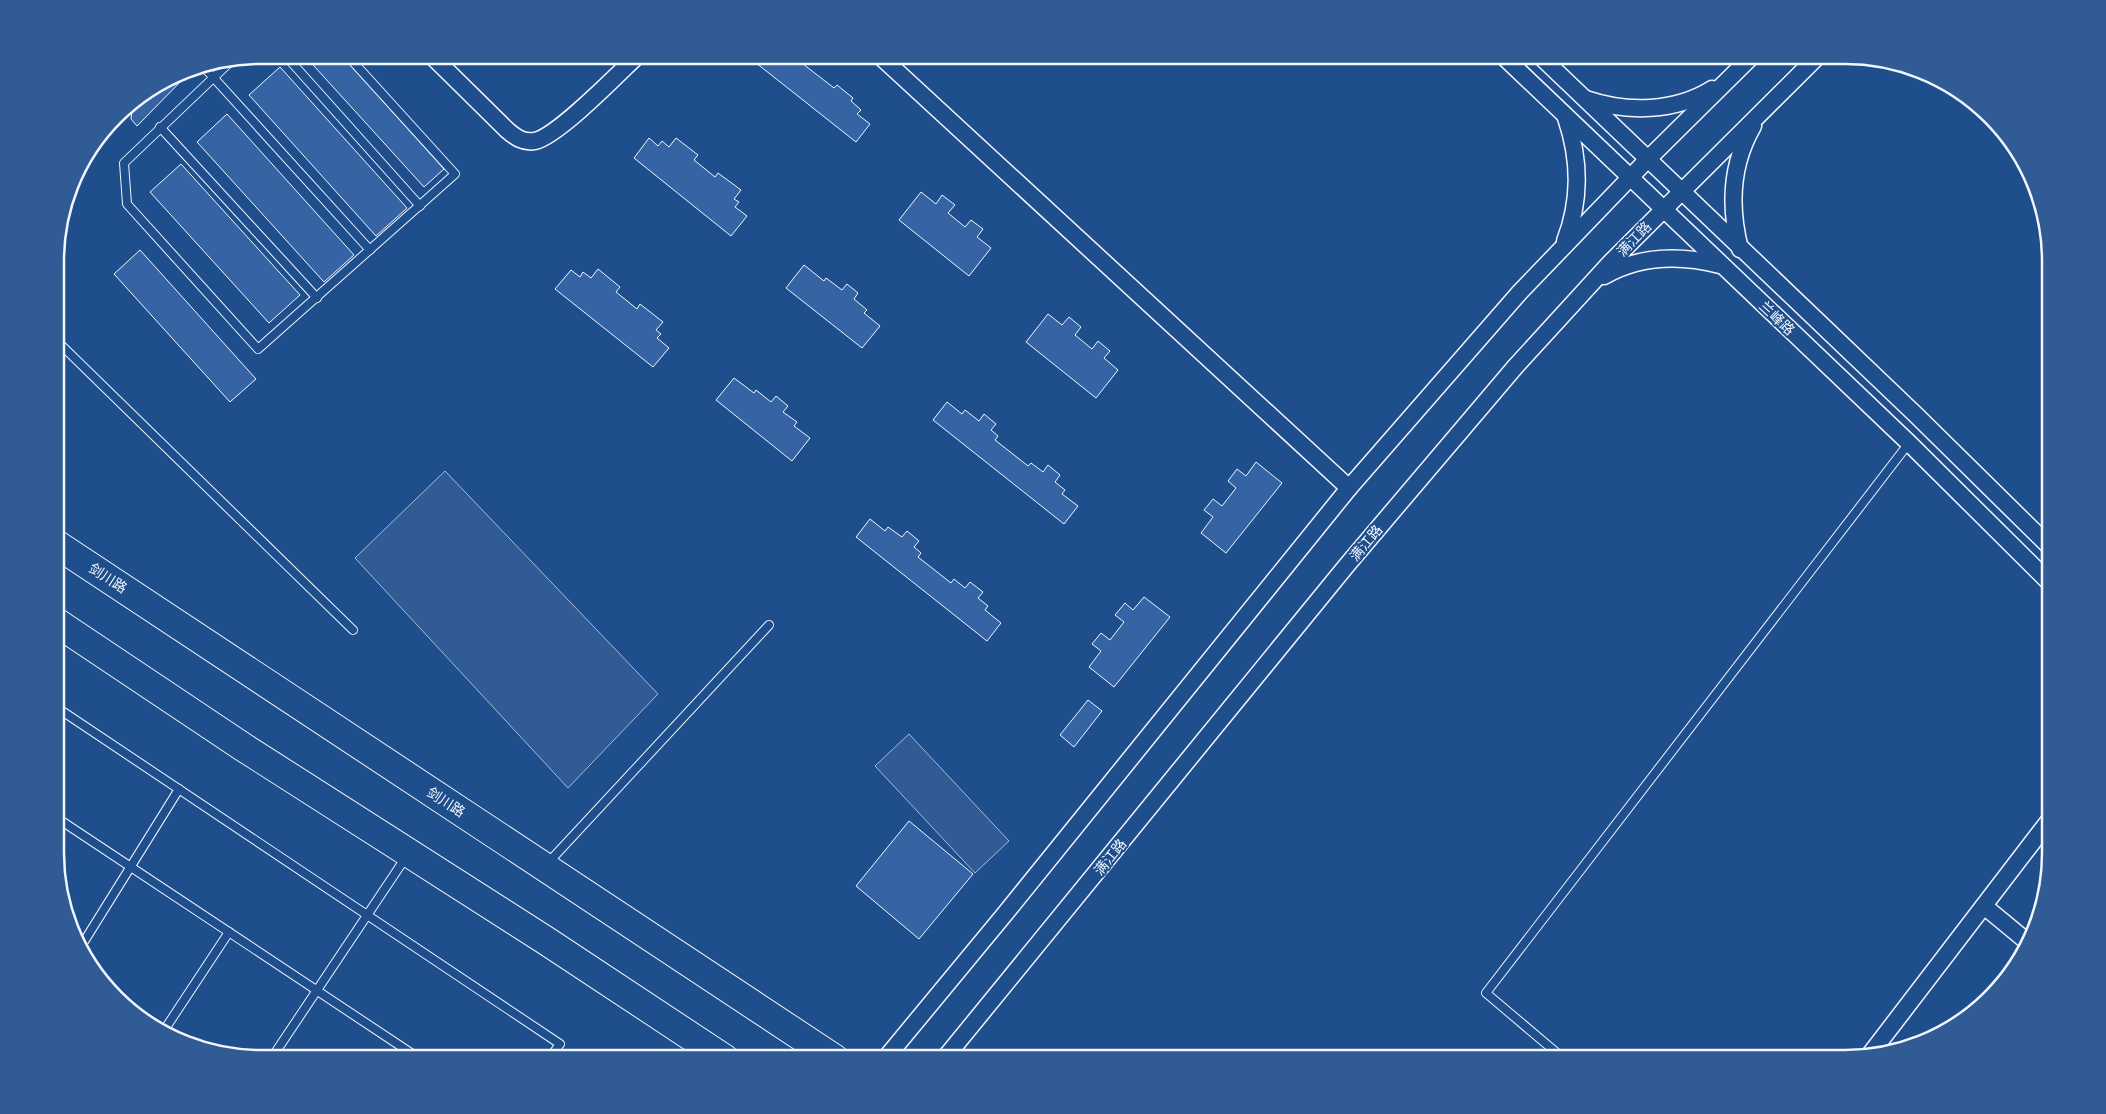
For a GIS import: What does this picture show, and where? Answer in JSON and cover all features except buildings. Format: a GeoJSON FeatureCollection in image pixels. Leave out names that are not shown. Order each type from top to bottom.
{"type":"FeatureCollection","features":[{"type":"Feature","properties":{"kind":"highway","name":"剑川路"},"geometry":{"type":"LineString","coordinates":[[64,549],[821,1050]]}},
{"type":"Feature","properties":{"kind":"highway"},"geometry":{"type":"LineString","coordinates":[[64,627],[243,747],[569,956],[711,1050]]}},
{"type":"Feature","properties":{"kind":"street"},"geometry":{"type":"LineString","coordinates":[[440,64],[507,130],[515,137],[528,141],[543,138],[560,127],[628,64]]}},
{"type":"Feature","properties":{"kind":"street"},"geometry":{"type":"LineString","coordinates":[[889,64],[1349,488]]}},
{"type":"Feature","properties":{"kind":"street","name":"兰峰路"},"geometry":{"type":"LineString","coordinates":[[1511,64],[1908,443],[2042,575]]}},
{"type":"Feature","properties":{"kind":"street","name":"兰峰路"},"geometry":{"type":"LineString","coordinates":[[1548,64],[1680,192],[1916,415],[2042,539]]}},
{"type":"Feature","properties":{"kind":"street"},"geometry":{"type":"LineString","coordinates":[[892,1050],[1349,488],[1481,336],[1563,247],[1744,64]]}},
{"type":"Feature","properties":{"kind":"street","name":"满江路"},"geometry":{"type":"LineString","coordinates":[[951,1050],[1395,508],[1515,366],[1680,192],[1810,64]]}},
{"type":"Feature","properties":{"kind":"street"},"geometry":{"type":"LineString","coordinates":[[1583,98],[1600,104],[1636,109],[1673,105],[1709,91],[1740,68]]}},
{"type":"Feature","properties":{"kind":"street"},"geometry":{"type":"LineString","coordinates":[[1740,249],[1732,201],[1736,167],[1749,134],[1769,104]]}},
{"type":"Feature","properties":{"kind":"street"},"geometry":{"type":"LineString","coordinates":[[1563,247],[1570,228],[1577,188],[1575,151],[1565,116]]}},
{"type":"Feature","properties":{"kind":"street"},"geometry":{"type":"LineString","coordinates":[[1593,282],[1629,265],[1648,260],[1685,258],[1721,266]]}},
{"type":"Feature","properties":{"kind":"street"},"geometry":{"type":"LineString","coordinates":[[1875,1048],[2042,830]]}},
{"type":"Feature","properties":{"kind":"street"},"geometry":{"type":"LineString","coordinates":[[1984,906],[2023,938]]}},
{"type":"Feature","properties":{"kind":"lane"},"geometry":{"type":"LineString","coordinates":[[293,64],[420,206]]}},
{"type":"Feature","properties":{"kind":"lane"},"geometry":{"type":"LineString","coordinates":[[224,68],[124,163],[127,204],[258,350],[455,174],[355,64]]}},
{"type":"Feature","properties":{"kind":"lane"},"geometry":{"type":"LineString","coordinates":[[208,71],[370,250]]}},
{"type":"Feature","properties":{"kind":"lane"},"geometry":{"type":"LineString","coordinates":[[160,127],[317,298]]}},
{"type":"Feature","properties":{"kind":"lane"},"geometry":{"type":"LineString","coordinates":[[64,348],[353,630]]}},
{"type":"Feature","properties":{"kind":"lane"},"geometry":{"type":"LineString","coordinates":[[1553,1050],[1486,993],[1908,443]]}},
{"type":"Feature","properties":{"kind":"lane"},"geometry":{"type":"LineString","coordinates":[[544,867],[768,625]]}},
{"type":"Feature","properties":{"kind":"lane"},"geometry":{"type":"LineString","coordinates":[[64,711],[560,1044],[556,1050]]}},
{"type":"Feature","properties":{"kind":"lane"},"geometry":{"type":"LineString","coordinates":[[84,941],[179,789]]}},
{"type":"Feature","properties":{"kind":"lane"},"geometry":{"type":"LineString","coordinates":[[64,823],[317,991],[399,1050]]}},
{"type":"Feature","properties":{"kind":"lane"},"geometry":{"type":"LineString","coordinates":[[278,1050],[408,854]]}},
{"type":"Feature","properties":{"kind":"lane"},"geometry":{"type":"LineString","coordinates":[[167,1026],[229,932]]}},
{"type":"Feature","properties":{"kind":"shaded area"},"geometry":{"type":"Polygon","coordinates":[[[445,471],[658,694],[568,788],[355,558],[445,471]]]}},
{"type":"Feature","properties":{"kind":"shaded area"},"geometry":{"type":"Polygon","coordinates":[[[909,734],[1009,841],[975,873],[875,766],[909,734]]]}}]}
